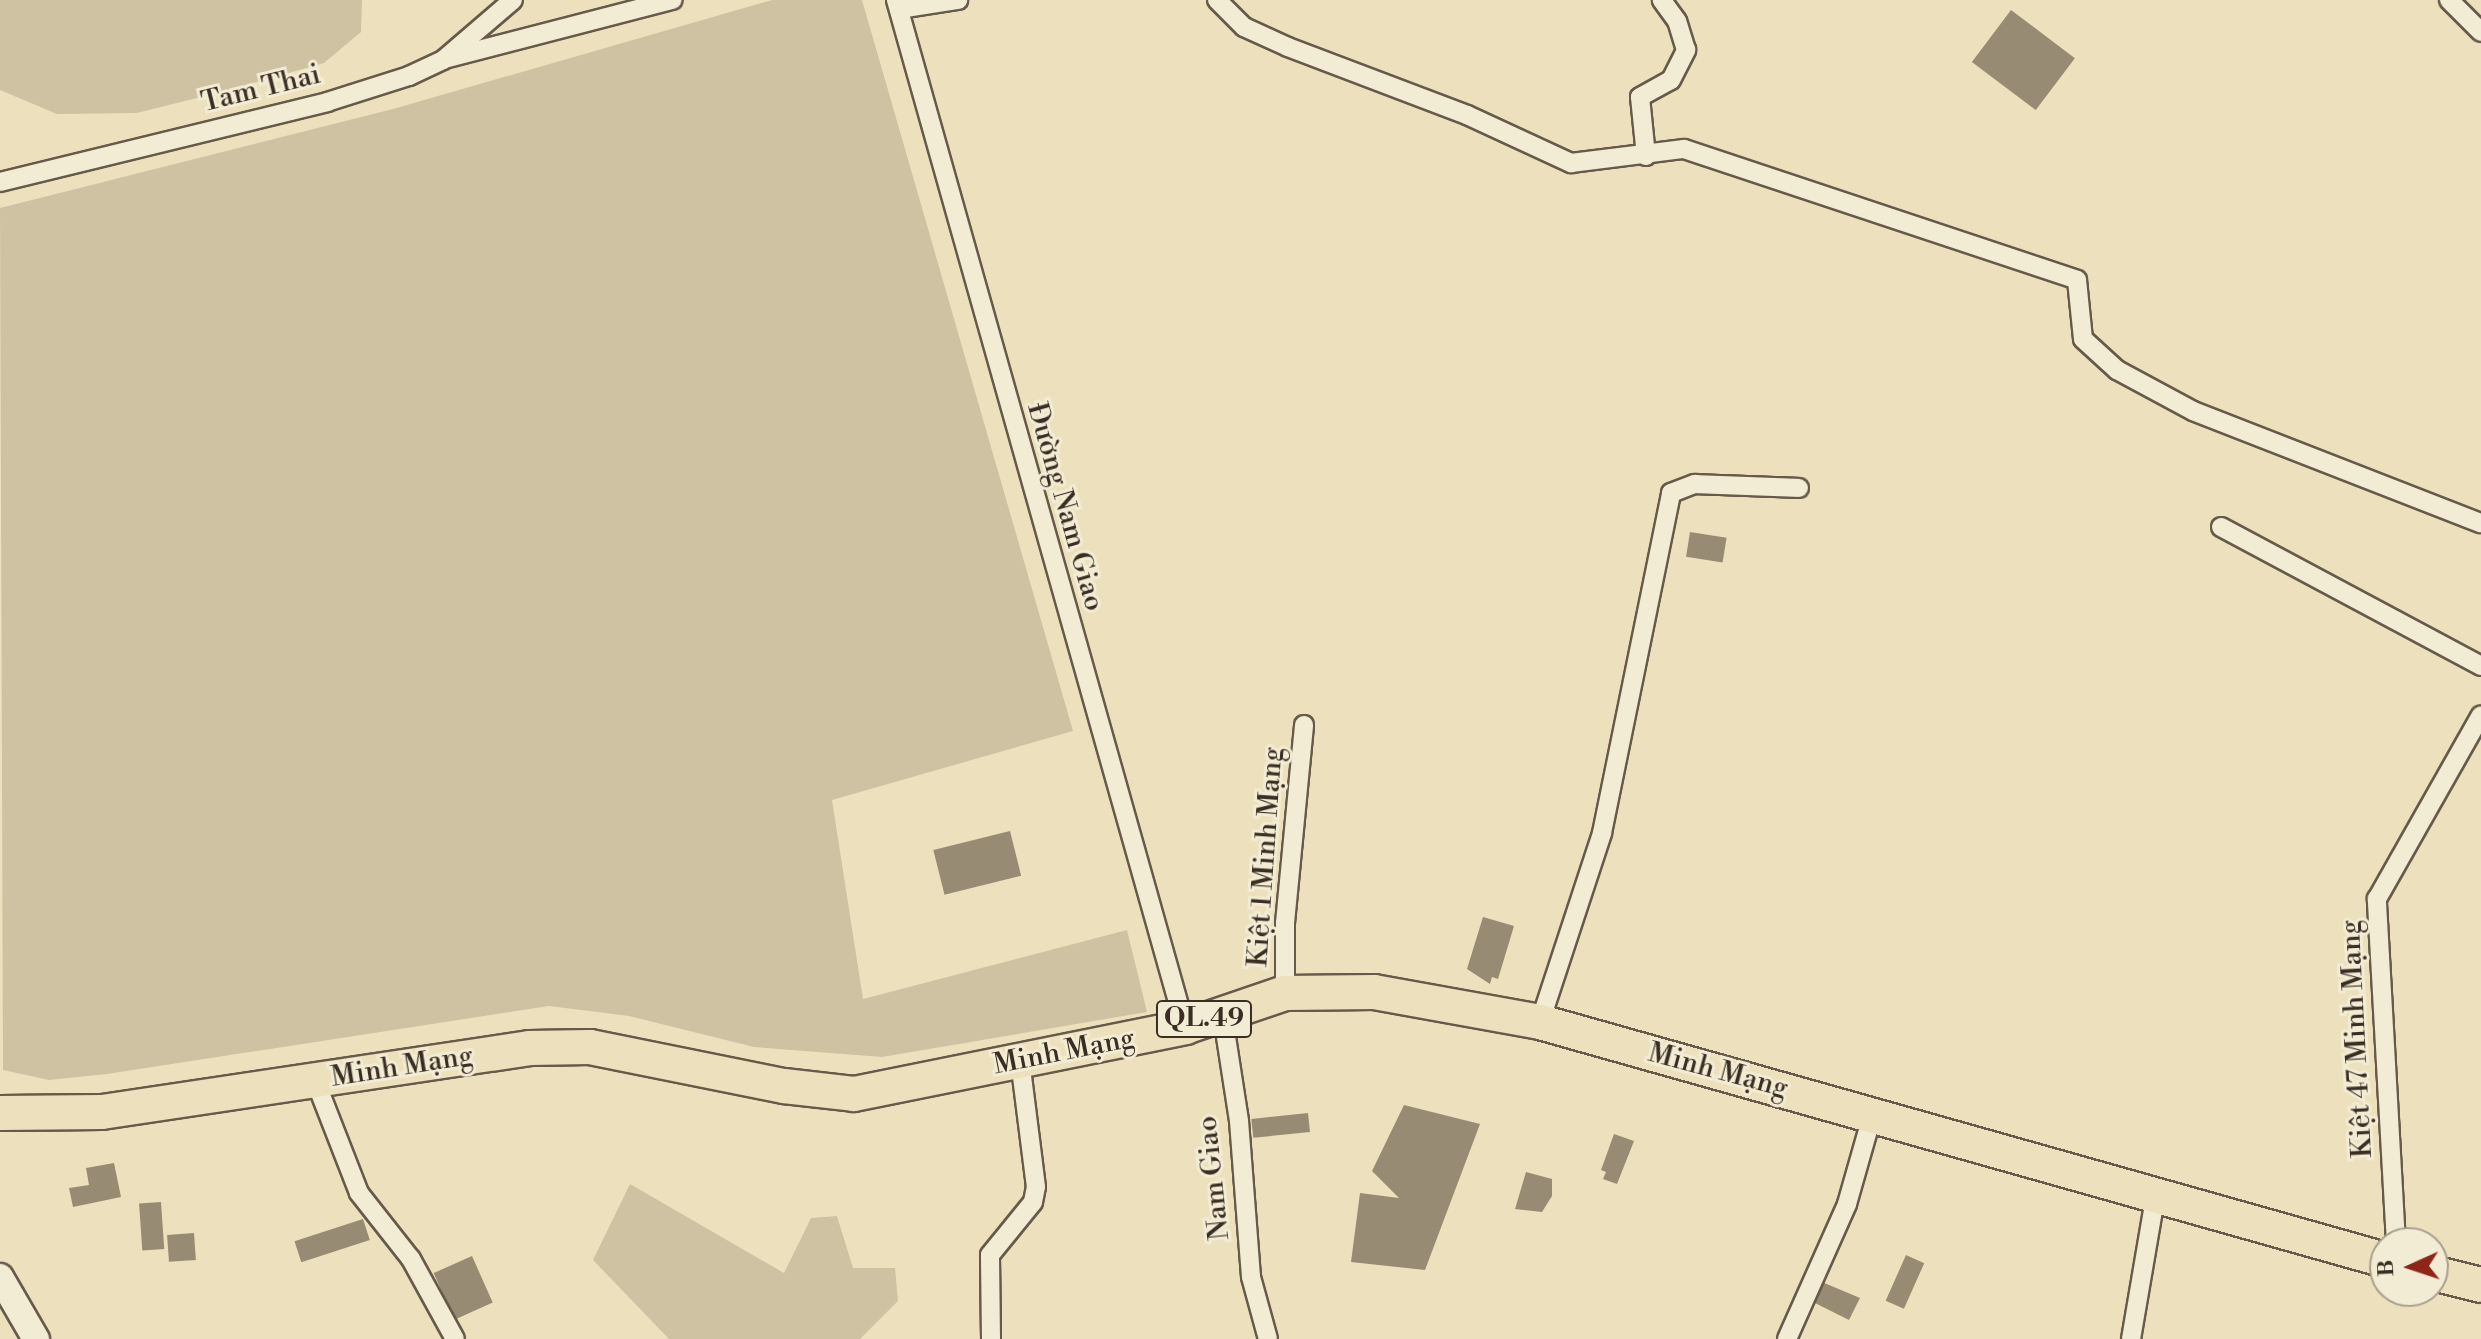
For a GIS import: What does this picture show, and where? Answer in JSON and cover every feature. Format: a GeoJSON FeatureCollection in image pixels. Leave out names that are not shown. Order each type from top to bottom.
{"type":"FeatureCollection","features":[{"type":"Feature","properties":{"kind":"highway","name":"Minh Mạng"},"geometry":{"type":"LineString","coordinates":[[0,1113],[102,1112],[529,1048],[590,1047],[784,1086],[854,1094],[1185,1027],[1222,1011],[1285,993],[1374,992],[1540,1022],[2156,1192],[2369,1255]]}},
{"type":"Feature","properties":{"kind":"highway"},"geometry":{"type":"LineString","coordinates":[[2449,1277],[2481,1285]]}},
{"type":"Feature","properties":{"kind":"street","name":"Tam Thai"},"geometry":{"type":"LineString","coordinates":[[0,182],[327,102],[443,60],[513,0]]}},
{"type":"Feature","properties":{"kind":"street"},"geometry":{"type":"LineString","coordinates":[[443,60],[673,0]]}},
{"type":"Feature","properties":{"kind":"street"},"geometry":{"type":"LineString","coordinates":[[897,5],[958,0]]}},
{"type":"Feature","properties":{"kind":"street"},"geometry":{"type":"LineString","coordinates":[[1217,0],[1244,27],[1288,47],[1467,115],[1571,163],[1684,149],[2077,280],[2083,339],[2117,370],[2193,411],[2481,523]]}},
{"type":"Feature","properties":{"kind":"street"},"geometry":{"type":"LineString","coordinates":[[1646,156],[1640,97],[1671,80],[1686,50],[1677,21],[1662,0]]}},
{"type":"Feature","properties":{"kind":"street"},"geometry":{"type":"LineString","coordinates":[[2449,0],[2481,32]]}},
{"type":"Feature","properties":{"kind":"street","name":"Đường Nam Giao"},"geometry":{"type":"LineString","coordinates":[[897,5],[1185,1027]]}},
{"type":"Feature","properties":{"kind":"street"},"geometry":{"type":"LineString","coordinates":[[1540,1022],[1609,806],[1671,493],[1695,484],[1799,488]]}},
{"type":"Feature","properties":{"kind":"street"},"geometry":{"type":"LineString","coordinates":[[2221,527],[2481,666]]}},
{"type":"Feature","properties":{"kind":"street","name":"Kiệt 47 Minh Mạng"},"geometry":{"type":"LineString","coordinates":[[2395,1227],[2377,899],[2481,715]]}},
{"type":"Feature","properties":{"kind":"street","name":"Kiệt 1 Minh Mạng"},"geometry":{"type":"LineString","coordinates":[[1285,993],[1285,923],[1304,725]]}},
{"type":"Feature","properties":{"kind":"street","name":"Nam Giao"},"geometry":{"type":"LineString","coordinates":[[1222,1011],[1239,1121],[1251,1277],[1268,1339]]}},
{"type":"Feature","properties":{"kind":"street"},"geometry":{"type":"LineString","coordinates":[[991,1339],[990,1255],[1033,1202],[1036,1187],[1020,1060]]}},
{"type":"Feature","properties":{"kind":"street"},"geometry":{"type":"LineString","coordinates":[[315,1080],[359,1193],[411,1259],[455,1339]]}},
{"type":"Feature","properties":{"kind":"street"},"geometry":{"type":"LineString","coordinates":[[1787,1339],[1847,1204],[1873,1113]]}},
{"type":"Feature","properties":{"kind":"street"},"geometry":{"type":"LineString","coordinates":[[2131,1339],[2156,1192]]}},
{"type":"Feature","properties":{"kind":"street"},"geometry":{"type":"LineString","coordinates":[[0,1277],[36,1339]]}},
{"type":"Feature","properties":{"kind":"shaded area"},"geometry":{"type":"Polygon","coordinates":[[[0,0],[362,0],[361,32],[324,63],[217,93],[137,113],[57,114],[0,90],[0,0]]]}},
{"type":"Feature","properties":{"kind":"shaded area"},"geometry":{"type":"Polygon","coordinates":[[[772,0],[862,0],[1073,731],[832,800],[863,999],[1127,930],[1147,1012],[882,1057],[754,1047],[629,1016],[549,1006],[107,1074],[49,1080],[3,1070],[0,208],[393,109],[772,0]]]}},
{"type":"Feature","properties":{"kind":"shaded area"},"geometry":{"type":"Polygon","coordinates":[[[630,1184],[784,1273],[811,1218],[837,1216],[853,1268],[895,1268],[898,1301],[860,1339],[669,1339],[593,1260],[630,1184]]]}},
{"type":"Feature","properties":{"kind":"building"},"geometry":{"type":"Polygon","coordinates":[[[2011,10],[2075,58],[2036,110],[1972,62],[2011,10]]]}},
{"type":"Feature","properties":{"kind":"building"},"geometry":{"type":"Polygon","coordinates":[[[1690,532],[1727,538],[1723,562],[1686,557],[1690,532]]]}},
{"type":"Feature","properties":{"kind":"building"},"geometry":{"type":"Polygon","coordinates":[[[1010,831],[1021,876],[944,895],[933,850],[1010,831]]]}},
{"type":"Feature","properties":{"kind":"building"},"geometry":{"type":"Polygon","coordinates":[[[1483,917],[1514,926],[1498,979],[1492,977],[1490,984],[1467,969],[1483,917]]]}},
{"type":"Feature","properties":{"kind":"building"},"geometry":{"type":"Polygon","coordinates":[[[1404,1105],[1480,1124],[1425,1270],[1351,1262],[1360,1193],[1399,1198],[1372,1171],[1404,1105]]]}},
{"type":"Feature","properties":{"kind":"building"},"geometry":{"type":"Polygon","coordinates":[[[1308,1113],[1310,1132],[1253,1138],[1251,1119],[1308,1113]]]}},
{"type":"Feature","properties":{"kind":"building"},"geometry":{"type":"Polygon","coordinates":[[[1614,1134],[1634,1141],[1617,1184],[1603,1179],[1606,1172],[1601,1170],[1614,1134]]]}},
{"type":"Feature","properties":{"kind":"building"},"geometry":{"type":"Polygon","coordinates":[[[114,1163],[121,1197],[73,1207],[69,1188],[89,1185],[86,1168],[114,1163]]]}},
{"type":"Feature","properties":{"kind":"building"},"geometry":{"type":"Polygon","coordinates":[[[1526,1172],[1552,1179],[1552,1196],[1542,1212],[1515,1209],[1526,1172]]]}},
{"type":"Feature","properties":{"kind":"building"},"geometry":{"type":"Polygon","coordinates":[[[161,1202],[164,1249],[142,1250],[139,1204],[161,1202]]]}},
{"type":"Feature","properties":{"kind":"building"},"geometry":{"type":"Polygon","coordinates":[[[363,1219],[370,1240],[301,1262],[295,1241],[363,1219]]]}},
{"type":"Feature","properties":{"kind":"building"},"geometry":{"type":"Polygon","coordinates":[[[194,1233],[196,1260],[169,1262],[167,1235],[194,1233]]]}},
{"type":"Feature","properties":{"kind":"building"},"geometry":{"type":"Polygon","coordinates":[[[1906,1255],[1924,1263],[1904,1309],[1886,1301],[1906,1255]]]}},
{"type":"Feature","properties":{"kind":"building"},"geometry":{"type":"Polygon","coordinates":[[[472,1256],[493,1303],[454,1320],[434,1273],[472,1256]]]}},
{"type":"Feature","properties":{"kind":"building"},"geometry":{"type":"Polygon","coordinates":[[[1822,1282],[1860,1298],[1849,1320],[1811,1301],[1822,1282]]]}}]}
